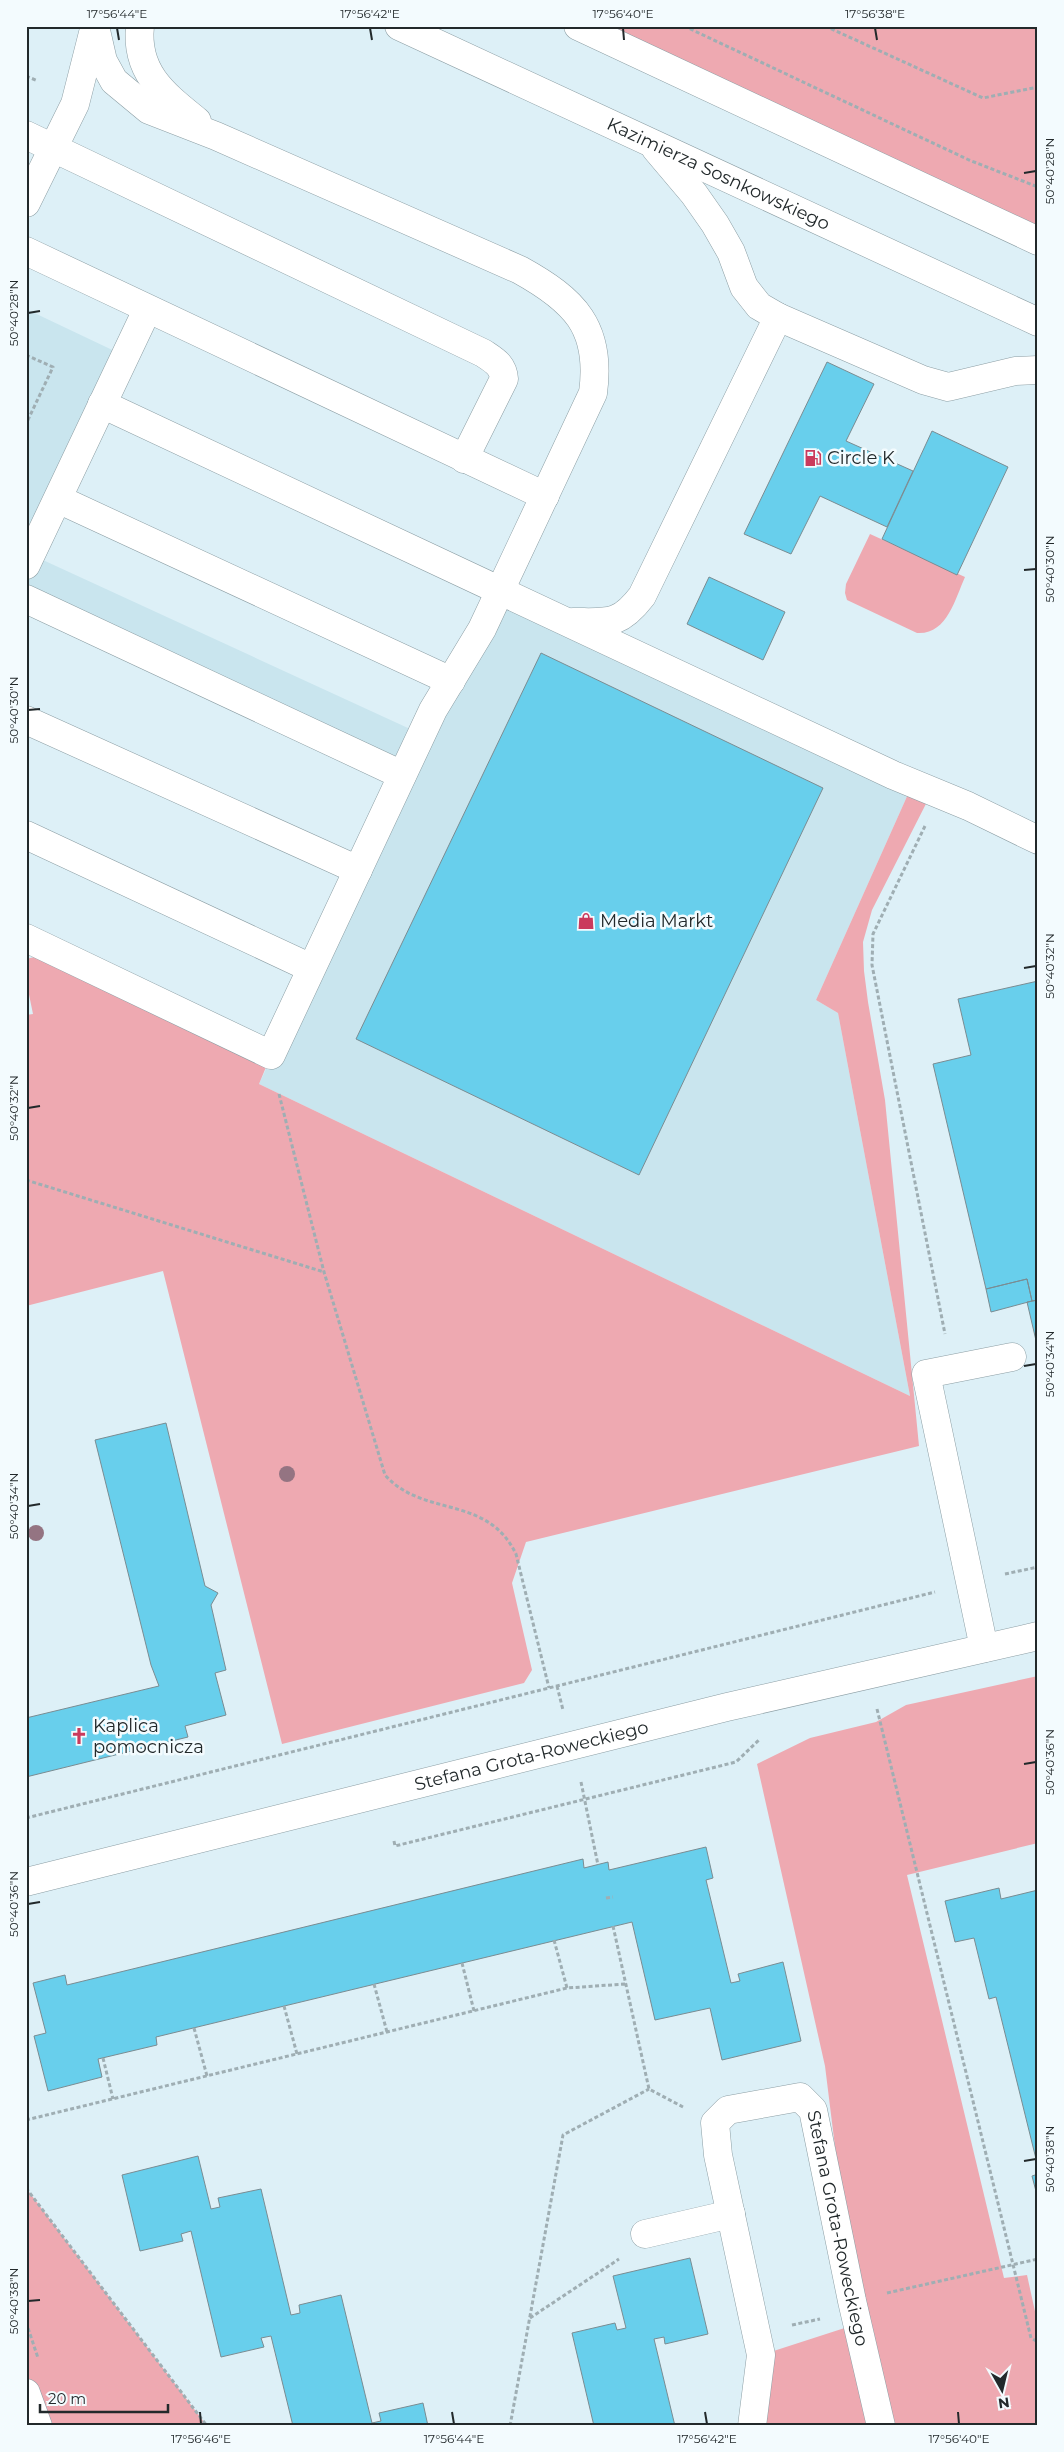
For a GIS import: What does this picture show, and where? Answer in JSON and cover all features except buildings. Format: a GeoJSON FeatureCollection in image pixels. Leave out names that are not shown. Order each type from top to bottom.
{"type":"FeatureCollection","features":[{"type":"Feature","properties":{"kind":"street"},"geometry":{"type":"LineString","coordinates":[[26,938],[271,1055],[433,710],[482,629],[500,592],[593,393],[596,374],[593,348],[585,326],[572,307],[553,289],[520,270],[216,136],[148,110],[114,81],[103,61],[95,26]]}},
{"type":"Feature","properties":{"kind":"street"},"geometry":{"type":"LineString","coordinates":[[26,203],[75,104],[83,80],[95,26]]}},
{"type":"Feature","properties":{"kind":"street"},"geometry":{"type":"LineString","coordinates":[[140,26],[142,55],[150,76],[163,94],[216,136]]}},
{"type":"Feature","properties":{"kind":"street","name":"Kazimierza Sosnkowskiego"},"geometry":{"type":"LineString","coordinates":[[399,26],[1038,322]]}},
{"type":"Feature","properties":{"kind":"street"},"geometry":{"type":"LineString","coordinates":[[578,26],[1038,241]]}},
{"type":"Feature","properties":{"kind":"street"},"geometry":{"type":"LineString","coordinates":[[26,135],[484,354],[497,362],[504,370],[504,379],[464,459]]}},
{"type":"Feature","properties":{"kind":"street"},"geometry":{"type":"LineString","coordinates":[[650,142],[694,194],[715,224],[731,252],[744,287],[759,306],[778,317],[923,380],[948,387],[1015,371],[1038,370]]}},
{"type":"Feature","properties":{"kind":"street"},"geometry":{"type":"LineString","coordinates":[[26,251],[147,310],[545,496]]}},
{"type":"Feature","properties":{"kind":"street"},"geometry":{"type":"LineString","coordinates":[[26,565],[147,310]]}},
{"type":"Feature","properties":{"kind":"street"},"geometry":{"type":"LineString","coordinates":[[569,622],[608,622],[629,614],[642,596],[778,317]]}},
{"type":"Feature","properties":{"kind":"street"},"geometry":{"type":"LineString","coordinates":[[102,404],[892,775],[1038,840]]}},
{"type":"Feature","properties":{"kind":"street"},"geometry":{"type":"LineString","coordinates":[[58,498],[451,681]]}},
{"type":"Feature","properties":{"kind":"street"},"geometry":{"type":"LineString","coordinates":[[26,599],[402,775]]}},
{"type":"Feature","properties":{"kind":"street"},"geometry":{"type":"LineString","coordinates":[[26,720],[358,870]]}},
{"type":"Feature","properties":{"kind":"street"},"geometry":{"type":"LineString","coordinates":[[26,835],[312,968]]}},
{"type":"Feature","properties":{"kind":"street"},"geometry":{"type":"LineString","coordinates":[[26,959],[56,952]]}},
{"type":"Feature","properties":{"kind":"street"},"geometry":{"type":"LineString","coordinates":[[984,1648],[926,1374],[1012,1357]]}},
{"type":"Feature","properties":{"kind":"street","name":"Stefana Grota-Roweckiego"},"geometry":{"type":"LineString","coordinates":[[26,1882],[727,1707],[772,1699],[1038,1636]]}},
{"type":"Feature","properties":{"kind":"street","name":"Stefana Grota-Roweckiego"},"geometry":{"type":"LineString","coordinates":[[715,2123],[728,2110],[800,2097],[813,2110],[853,2307],[881,2426]]}},
{"type":"Feature","properties":{"kind":"street"},"geometry":{"type":"LineString","coordinates":[[715,2123],[718,2155],[761,2355],[752,2426]]}},
{"type":"Feature","properties":{"kind":"street"},"geometry":{"type":"LineString","coordinates":[[645,2234],[731,2214]]}},
{"type":"Feature","properties":{"kind":"street"},"geometry":{"type":"LineString","coordinates":[[26,2393],[38,2426]]}},
{"type":"Feature","properties":{"kind":"path"},"geometry":{"type":"LineString","coordinates":[[684,26],[969,160],[1038,187]]}},
{"type":"Feature","properties":{"kind":"path"},"geometry":{"type":"LineString","coordinates":[[825,26],[983,98],[1038,87]]}},
{"type":"Feature","properties":{"kind":"path"},"geometry":{"type":"LineString","coordinates":[[26,76],[38,81]]}},
{"type":"Feature","properties":{"kind":"path"},"geometry":{"type":"LineString","coordinates":[[26,355],[53,368],[26,424]]}},
{"type":"Feature","properties":{"kind":"path"},"geometry":{"type":"LineString","coordinates":[[940,795],[873,934],[872,965],[952,1369]]}},
{"type":"Feature","properties":{"kind":"path"},"geometry":{"type":"LineString","coordinates":[[279,1094],[324,1272],[385,1475],[395,1486],[413,1495],[478,1516],[496,1526],[509,1539],[516,1554],[549,1688]]}},
{"type":"Feature","properties":{"kind":"path"},"geometry":{"type":"LineString","coordinates":[[26,1180],[324,1272]]}},
{"type":"Feature","properties":{"kind":"path"},"geometry":{"type":"LineString","coordinates":[[26,1818],[942,1590]]}},
{"type":"Feature","properties":{"kind":"path"},"geometry":{"type":"LineString","coordinates":[[557,1686],[565,1718]]}},
{"type":"Feature","properties":{"kind":"path"},"geometry":{"type":"LineString","coordinates":[[875,1702],[1031,2338],[1038,2342]]}},
{"type":"Feature","properties":{"kind":"path"},"geometry":{"type":"LineString","coordinates":[[394,1841],[395,1846],[736,1762],[767,1732]]}},
{"type":"Feature","properties":{"kind":"path"},"geometry":{"type":"LineString","coordinates":[[579,1773],[598,1865]]}},
{"type":"Feature","properties":{"kind":"path"},"geometry":{"type":"LineString","coordinates":[[606,1898],[612,1897]]}},
{"type":"Feature","properties":{"kind":"path"},"geometry":{"type":"LineString","coordinates":[[613,1926],[649,2089],[715,2123]]}},
{"type":"Feature","properties":{"kind":"path"},"geometry":{"type":"LineString","coordinates":[[554,1940],[567,1988]]}},
{"type":"Feature","properties":{"kind":"path"},"geometry":{"type":"LineString","coordinates":[[462,1963],[474,2012]]}},
{"type":"Feature","properties":{"kind":"path"},"geometry":{"type":"LineString","coordinates":[[374,1984],[387,2032]]}},
{"type":"Feature","properties":{"kind":"path"},"geometry":{"type":"LineString","coordinates":[[26,2120],[567,1988],[625,1984]]}},
{"type":"Feature","properties":{"kind":"path"},"geometry":{"type":"LineString","coordinates":[[284,2006],[297,2054]]}},
{"type":"Feature","properties":{"kind":"path"},"geometry":{"type":"LineString","coordinates":[[194,2028],[207,2076]]}},
{"type":"Feature","properties":{"kind":"path"},"geometry":{"type":"LineString","coordinates":[[102,2058],[113,2099]]}},
{"type":"Feature","properties":{"kind":"path"},"geometry":{"type":"LineString","coordinates":[[510,2426],[563,2135],[649,2089]]}},
{"type":"Feature","properties":{"kind":"path"},"geometry":{"type":"LineString","coordinates":[[26,2188],[207,2426]]}},
{"type":"Feature","properties":{"kind":"path"},"geometry":{"type":"LineString","coordinates":[[529,2318],[631,2251],[645,2234]]}},
{"type":"Feature","properties":{"kind":"path"},"geometry":{"type":"LineString","coordinates":[[756,2332],[1038,2259]]}},
{"type":"Feature","properties":{"kind":"shaded area"},"geometry":{"type":"Polygon","coordinates":[[[578,26],[1038,26],[1038,241],[578,26]]]}},
{"type":"Feature","properties":{"kind":"shaded area"},"geometry":{"type":"Polygon","coordinates":[[[26,309],[125,356],[32,555],[421,734],[500,592],[913,783],[816,1000],[838,1013],[910,1396],[259,1084],[402,775],[26,599],[26,309]]]}},
{"type":"Feature","properties":{"kind":"shaded area"},"geometry":{"type":"Polygon","coordinates":[[[870,534],[965,577],[949,614],[936,628],[927,632],[917,633],[847,600],[845,593],[846,584],[870,534]]]}},
{"type":"Feature","properties":{"kind":"shaded area"},"geometry":{"type":"Polygon","coordinates":[[[913,783],[932,792],[872,910],[863,942],[868,1002],[885,1100],[919,1446],[526,1542],[512,1583],[532,1670],[524,1683],[282,1744],[163,1271],[26,1306],[26,1015],[33,1014],[26,980],[26,959],[56,952],[271,1055],[259,1084],[910,1396],[838,1013],[816,1000],[913,783]]]}},
{"type":"Feature","properties":{"kind":"shaded area"},"geometry":{"type":"Polygon","coordinates":[[[1038,1676],[1038,1843],[907,1875],[1004,2278],[1027,2275],[1038,2325],[1038,2426],[752,2426],[761,2355],[857,2324],[825,2066],[757,1764],[810,1738],[876,1722],[906,1705],[1038,1676]]]}},
{"type":"Feature","properties":{"kind":"shaded area"},"geometry":{"type":"Polygon","coordinates":[[[26,2188],[207,2426],[26,2426],[26,2188]]]}},
{"type":"Feature","properties":{"kind":"place","name":"Circle K"},"geometry":{"type":"Point","coordinates":[813,458]}},
{"type":"Feature","properties":{"kind":"place","name":"Media Markt"},"geometry":{"type":"Point","coordinates":[586,921]}},
{"type":"Feature","properties":{"kind":"place","name":"Kaplica pomocnicza"},"geometry":{"type":"Point","coordinates":[79,1736]}}]}
